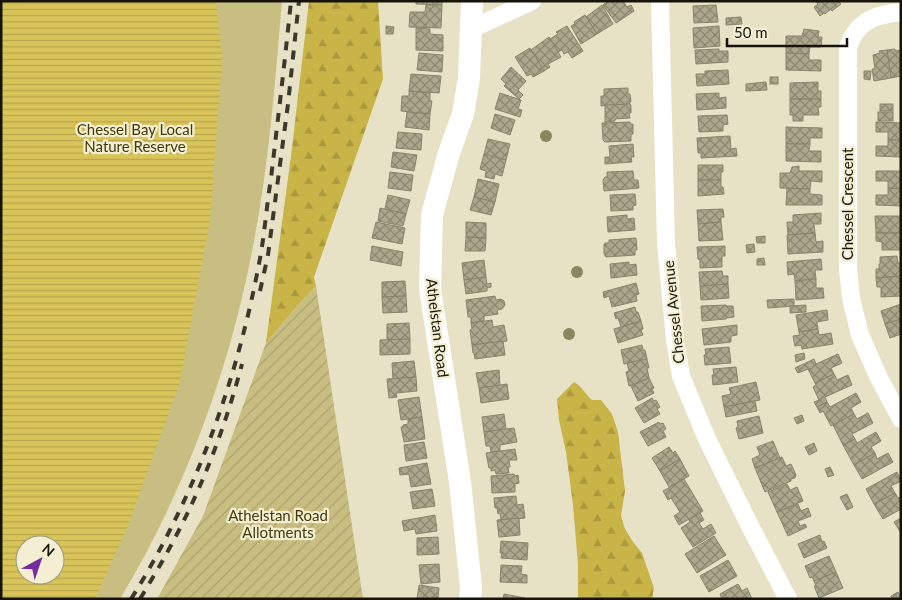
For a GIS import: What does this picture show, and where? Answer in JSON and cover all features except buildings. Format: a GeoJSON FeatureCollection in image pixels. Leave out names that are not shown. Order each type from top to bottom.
{"type":"FeatureCollection","features":[{"type":"Feature","properties":{"kind":"street","name":"Athelstan Road"},"geometry":{"type":"LineString","coordinates":[[470,599],[471,587],[460,482],[430,289],[432,215],[449,153],[463,114],[469,78],[472,1]]}},
{"type":"Feature","properties":{"kind":"street"},"geometry":{"type":"LineString","coordinates":[[471,29],[532,1]]}},
{"type":"Feature","properties":{"kind":"street","name":"Chessel Avenue"},"geometry":{"type":"LineString","coordinates":[[660,1],[666,242],[675,340],[681,376],[707,439],[788,599]]}},
{"type":"Feature","properties":{"kind":"street","name":"Chessel Crescent"},"geometry":{"type":"LineString","coordinates":[[901,12],[871,18],[853,36],[848,47],[848,269],[851,298],[860,336],[879,378],[901,419]]}},
{"type":"Feature","properties":{"kind":"green space","name":"Chessel Bay Local Nature Reserve"},"geometry":{"type":"Polygon","coordinates":[[[1,1],[282,1],[274,93],[259,216],[232,338],[218,383],[185,472],[165,516],[120,599],[1,599],[1,1]]]}},
{"type":"Feature","properties":{"kind":"green space"},"geometry":{"type":"Polygon","coordinates":[[[309,1],[378,1],[383,79],[314,277],[316,286],[266,343],[292,148],[309,1]]]}},
{"type":"Feature","properties":{"kind":"green space","name":"Athelstan Road Allotments"},"geometry":{"type":"Polygon","coordinates":[[[316,286],[363,599],[157,599],[203,516],[266,343],[316,286]]]}},
{"type":"Feature","properties":{"kind":"green space"},"geometry":{"type":"Polygon","coordinates":[[[574,382],[592,400],[601,400],[612,414],[618,432],[625,491],[621,516],[625,529],[642,553],[654,588],[652,599],[578,599],[578,565],[573,505],[557,399],[574,382]]]}},
{"type":"Feature","properties":{"kind":"shaded area","name":"Chessel Bay Local Nature Reserve"},"geometry":{"type":"Polygon","coordinates":[[[1,1],[216,1],[222,60],[210,220],[180,382],[127,528],[95,599],[1,599],[1,1]]]}},
{"type":"Feature","properties":{"kind":"railway"},"geometry":{"type":"LineString","coordinates":[[131,599],[155,559],[195,476],[228,388],[241,344],[252,299],[262,244],[291,1]]}},
{"type":"Feature","properties":{"kind":"railway"},"geometry":{"type":"LineString","coordinates":[[260,291],[268,255],[288,104],[299,1]]}},
{"type":"Feature","properties":{"kind":"railway"},"geometry":{"type":"LineString","coordinates":[[140,599],[181,527],[202,482],[228,412],[242,364]]}}]}
